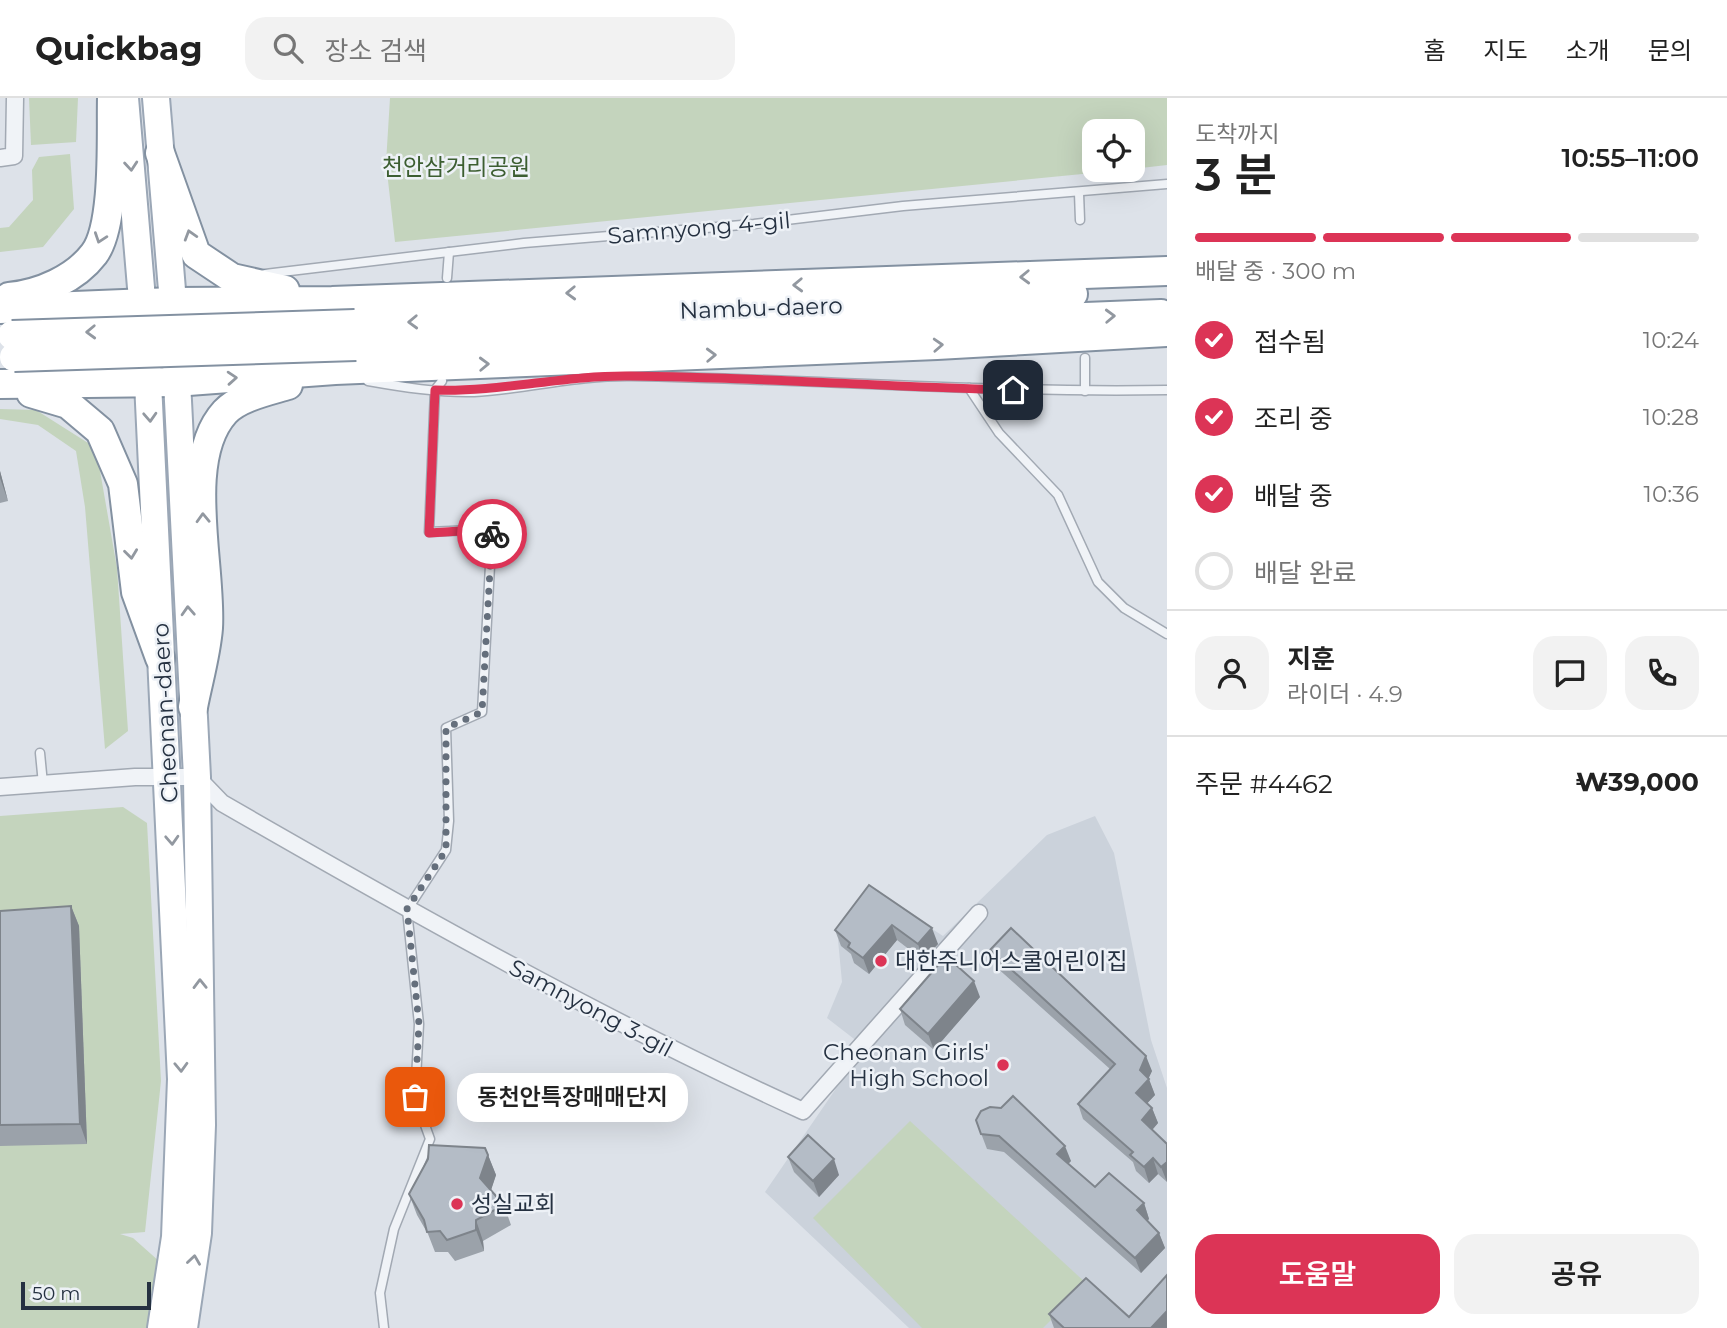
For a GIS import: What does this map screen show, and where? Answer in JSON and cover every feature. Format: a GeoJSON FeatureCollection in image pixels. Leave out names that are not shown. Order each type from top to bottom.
{"type":"FeatureCollection","features":[{"type":"Feature","properties":{"kind":"highway"},"geometry":{"type":"LineString","coordinates":[[8,305],[63,280],[95,253],[108,216],[113,98]]}},
{"type":"Feature","properties":{"kind":"highway"},"geometry":{"type":"LineString","coordinates":[[160,153],[196,254],[232,278],[332,301]]}},
{"type":"Feature","properties":{"kind":"highway"},"geometry":{"type":"LineString","coordinates":[[8,305],[332,301],[1167,271]]}},
{"type":"Feature","properties":{"kind":"highway","name":"Nambu-daero"},"geometry":{"type":"LineString","coordinates":[[356,335],[1167,289]]}},
{"type":"Feature","properties":{"kind":"highway"},"geometry":{"type":"LineString","coordinates":[[6,363],[45,369],[54,351],[53,329],[43,318],[8,305]]}},
{"type":"Feature","properties":{"kind":"highway","name":"Nambu-daero"},"geometry":{"type":"LineString","coordinates":[[356,335],[1167,313]]}},
{"type":"Feature","properties":{"kind":"highway"},"geometry":{"type":"LineString","coordinates":[[6,363],[161,382],[335,370],[937,345],[1167,332]]}},
{"type":"Feature","properties":{"kind":"highway"},"geometry":{"type":"LineString","coordinates":[[6,363],[356,335]]}},
{"type":"Feature","properties":{"kind":"highway"},"geometry":{"type":"LineString","coordinates":[[6,363],[30,393],[68,404],[100,431],[123,484],[136,592],[160,658]]}},
{"type":"Feature","properties":{"kind":"highway"},"geometry":{"type":"LineString","coordinates":[[193,707],[208,628],[202,479],[210,434],[226,411],[256,395],[335,370]]}},
{"type":"Feature","properties":{"kind":"main road","name":"Cheonan-daero"},"geometry":{"type":"LineString","coordinates":[[125,98],[143,303],[161,382],[193,707],[197,777],[202,1125],[198,1233],[184,1328]]}},
{"type":"Feature","properties":{"kind":"main road","name":"Cheonan-daero"},"geometry":{"type":"LineString","coordinates":[[156,98],[173,302],[161,382],[160,658],[169,777],[181,1079],[175,1237],[161,1328]]}},
{"type":"Feature","properties":{"kind":"street"},"geometry":{"type":"LineString","coordinates":[[0,158],[14,156],[15,98]]}},
{"type":"Feature","properties":{"kind":"street"},"geometry":{"type":"LineString","coordinates":[[0,788],[197,777]]}},
{"type":"Feature","properties":{"kind":"street","name":"Samnyong 3-gil"},"geometry":{"type":"LineString","coordinates":[[197,777],[222,803],[407,909],[677,1054],[803,1111],[979,913]]}},
{"type":"Feature","properties":{"kind":"lane","name":"Samnyong 4-gil"},"geometry":{"type":"LineString","coordinates":[[232,278],[524,243],[754,224],[903,206],[1167,184]]}},
{"type":"Feature","properties":{"kind":"lane"},"geometry":{"type":"LineString","coordinates":[[1079,192],[1080,220]]}},
{"type":"Feature","properties":{"kind":"lane"},"geometry":{"type":"LineString","coordinates":[[447,278],[449,252]]}},
{"type":"Feature","properties":{"kind":"lane"},"geometry":{"type":"LineString","coordinates":[[1085,391],[1086,358]]}},
{"type":"Feature","properties":{"kind":"lane"},"geometry":{"type":"LineString","coordinates":[[335,370],[369,382],[435,390],[474,391],[556,380],[628,376],[969,388],[1167,390]]}},
{"type":"Feature","properties":{"kind":"lane"},"geometry":{"type":"LineString","coordinates":[[384,1328],[380,1293],[394,1229],[430,1139],[415,1097],[419,1024],[407,909],[446,850],[446,728],[482,712],[492,529],[429,533],[435,390],[442,381]]}},
{"type":"Feature","properties":{"kind":"lane"},"geometry":{"type":"LineString","coordinates":[[969,388],[999,433],[1058,495],[1098,582],[1124,608],[1167,634]]}},
{"type":"Feature","properties":{"kind":"lane"},"geometry":{"type":"LineString","coordinates":[[40,753],[43,784]]}},
{"type":"Feature","properties":{"kind":"shaded area","name":"Cheonan Girls' High School"},"geometry":{"type":"Polygon","coordinates":[[[1095,816],[1114,853],[1151,1040],[1167,1088],[1167,1328],[909,1328],[765,1192],[835,1090],[858,1042],[827,1018],[842,982],[838,940],[876,892],[943,936],[1047,835],[1095,816]]]}},
{"type":"Feature","properties":{"kind":"green space"},"geometry":{"type":"Polygon","coordinates":[[[29,98],[78,98],[76,142],[31,145],[29,98]]]}},
{"type":"Feature","properties":{"kind":"green space","name":"천안삼거리공원"},"geometry":{"type":"Polygon","coordinates":[[[390,98],[1167,98],[1167,165],[1145,168],[1145,119],[1082,119],[1082,174],[395,242],[386,163],[390,98]]]}},
{"type":"Feature","properties":{"kind":"green space"},"geometry":{"type":"Polygon","coordinates":[[[70,154],[74,209],[43,247],[0,252],[0,228],[9,227],[33,200],[32,170],[39,157],[70,154]]]}},
{"type":"Feature","properties":{"kind":"green space"},"geometry":{"type":"Polygon","coordinates":[[[0,409],[36,410],[96,448],[117,568],[128,731],[105,749],[85,507],[76,451],[38,425],[0,419],[0,409]]]}},
{"type":"Feature","properties":{"kind":"green space"},"geometry":{"type":"Polygon","coordinates":[[[123,807],[147,823],[161,1081],[145,1232],[120,1234],[133,1238],[160,1262],[148,1328],[0,1328],[0,816],[123,807]]]}},
{"type":"Feature","properties":{"kind":"green space"},"geometry":{"type":"Polygon","coordinates":[[[910,1121],[1087,1284],[1043,1328],[922,1328],[813,1218],[910,1121]]]}},
{"type":"Feature","properties":{"kind":"building"},"geometry":{"type":"Polygon","coordinates":[[[869,885],[932,928],[918,944],[892,925],[863,958],[848,947],[850,943],[835,930],[869,885]]]}},
{"type":"Feature","properties":{"kind":"building"},"geometry":{"type":"Polygon","coordinates":[[[71,906],[80,1124],[0,1125],[0,911],[71,906]]]}},
{"type":"Feature","properties":{"kind":"building"},"geometry":{"type":"Polygon","coordinates":[[[1011,928],[1146,1056],[1140,1070],[1149,1079],[1136,1093],[1152,1108],[1142,1120],[1167,1144],[1167,1162],[1161,1167],[1153,1158],[1144,1167],[1130,1155],[1133,1152],[1078,1104],[1115,1064],[990,950],[1011,928]]]}},
{"type":"Feature","properties":{"kind":"building"},"geometry":{"type":"Polygon","coordinates":[[[946,956],[974,981],[928,1034],[900,1009],[946,956]]]}},
{"type":"Feature","properties":{"kind":"building"},"geometry":{"type":"Polygon","coordinates":[[[1013,1096],[1065,1146],[1057,1154],[1095,1187],[1109,1173],[1144,1203],[1137,1210],[1159,1233],[1135,1258],[999,1136],[981,1134],[976,1120],[981,1111],[990,1107],[1001,1108],[1013,1096]]]}},
{"type":"Feature","properties":{"kind":"building"},"geometry":{"type":"Polygon","coordinates":[[[808,1135],[834,1159],[813,1181],[788,1157],[808,1135]]]}},
{"type":"Feature","properties":{"kind":"building","name":"성실교회"},"geometry":{"type":"Polygon","coordinates":[[[429,1145],[485,1148],[488,1155],[480,1178],[504,1205],[476,1220],[476,1230],[447,1240],[440,1231],[427,1232],[424,1220],[409,1194],[428,1159],[429,1145]]]}},
{"type":"Feature","properties":{"kind":"building"},"geometry":{"type":"Polygon","coordinates":[[[1167,1275],[1167,1311],[1151,1328],[1064,1328],[1049,1314],[1086,1278],[1129,1317],[1167,1275]]]}},
{"type":"Feature","properties":{"kind":"way so far"},"geometry":{"type":"LineString","coordinates":[[415,1097],[419,1024],[407,909],[446,850],[449,821],[446,728],[482,712],[492,534]]}},
{"type":"Feature","properties":{"kind":"place","name":"대한주니어스쿨어린이집"},"geometry":{"type":"Point","coordinates":[881,961]}},
{"type":"Feature","properties":{"kind":"place","name":"Cheonan Girls' High School"},"geometry":{"type":"Point","coordinates":[1003,1065]}},
{"type":"Feature","properties":{"kind":"place","name":"동천안특장매매단지"},"geometry":{"type":"Point","coordinates":[415,1097]}},
{"type":"Feature","properties":{"kind":"place","name":"성실교회"},"geometry":{"type":"Point","coordinates":[457,1204]}},
{"type":"Feature","properties":{"kind":"route"},"geometry":{"type":"LineString","coordinates":[[492,534],[492,529],[429,533],[435,390],[474,391],[556,380],[628,376],[1013,390]]}}]}
